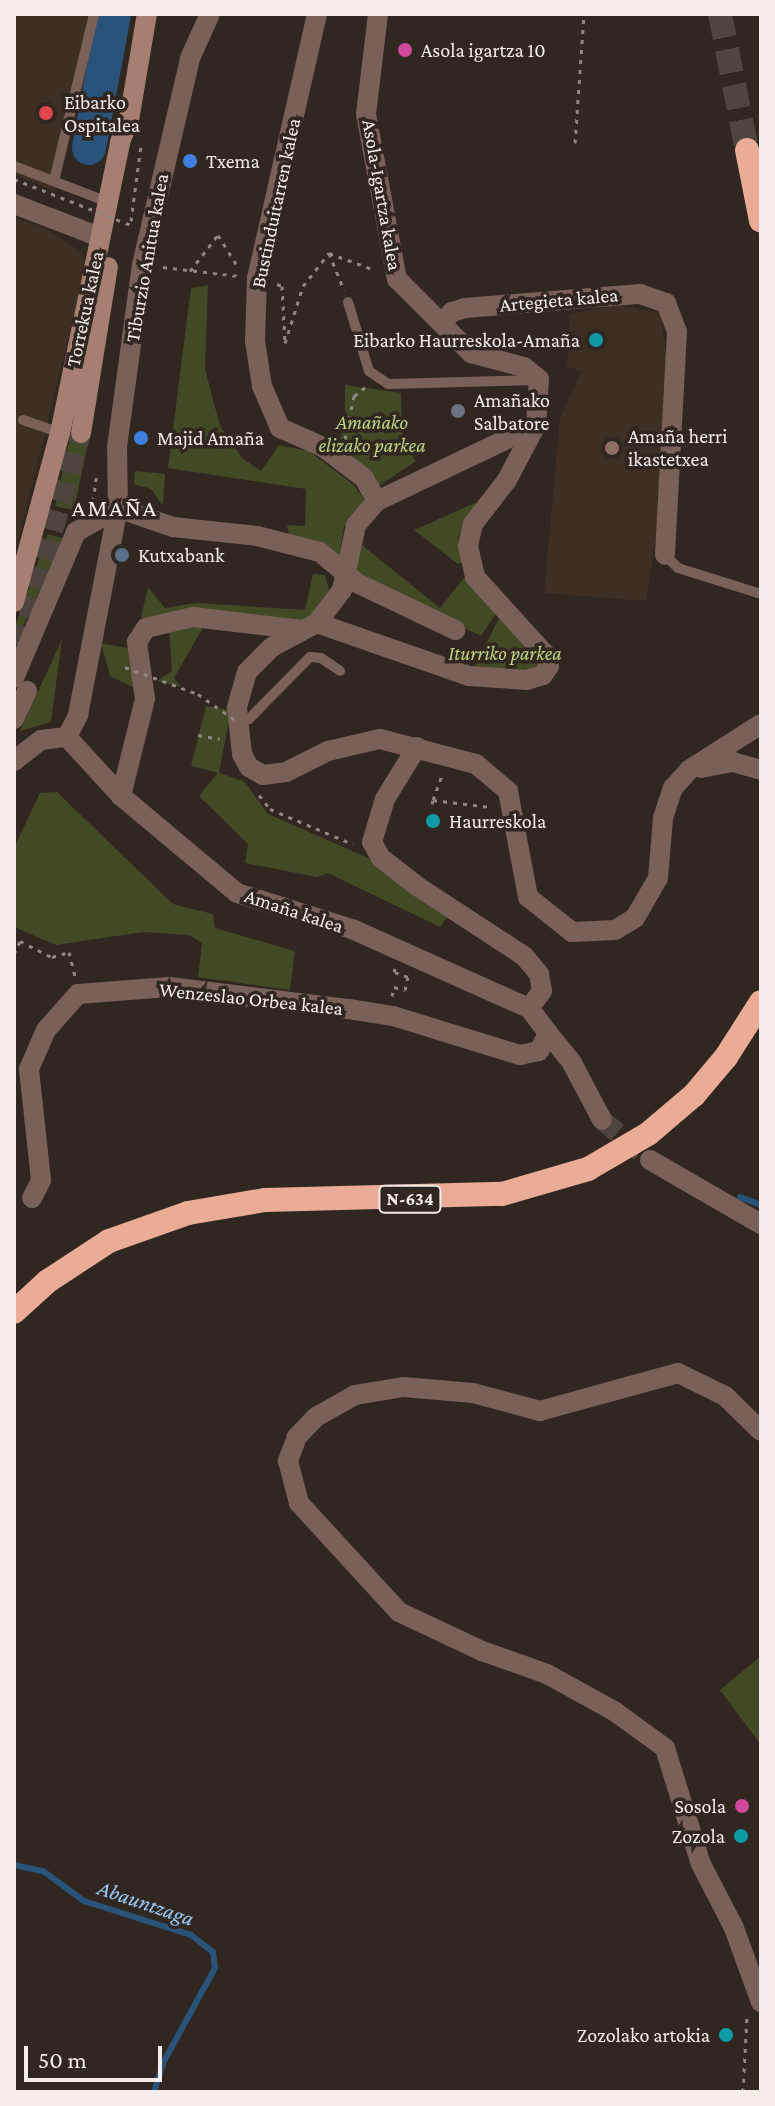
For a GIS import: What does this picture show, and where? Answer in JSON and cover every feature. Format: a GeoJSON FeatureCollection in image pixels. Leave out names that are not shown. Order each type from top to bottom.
{"type":"FeatureCollection","features":[{"type":"Feature","properties":{"kind":"highway"},"geometry":{"type":"LineString","coordinates":[[747,150],[761,221]]}},
{"type":"Feature","properties":{"kind":"highway","name":"N-634"},"geometry":{"type":"LineString","coordinates":[[14,1312],[48,1281],[109,1241],[188,1213],[265,1200],[502,1194],[588,1169],[648,1134],[694,1095],[761,1002]]}},
{"type":"Feature","properties":{"kind":"street","name":"Torrekua kalea"},"geometry":{"type":"LineString","coordinates":[[14,602],[60,433],[100,237],[129,120],[147,14]]}},
{"type":"Feature","properties":{"kind":"street","name":"Tiburzio Anitua kalea"},"geometry":{"type":"LineString","coordinates":[[67,737],[78,715],[118,508],[117,447],[142,265],[190,58],[210,14]]}},
{"type":"Feature","properties":{"kind":"street","name":"Bustinduitarren kalea"},"geometry":{"type":"LineString","coordinates":[[317,14],[257,278],[255,341],[262,386],[280,428],[339,459],[364,478],[377,501]]}},
{"type":"Feature","properties":{"kind":"street","name":"Asola-Igartza kalea"},"geometry":{"type":"LineString","coordinates":[[378,14],[366,114],[397,279],[471,353],[524,367],[540,386]]}},
{"type":"Feature","properties":{"kind":"street"},"geometry":{"type":"LineString","coordinates":[[81,433],[129,120]]}},
{"type":"Feature","properties":{"kind":"street"},"geometry":{"type":"LineString","coordinates":[[14,204],[100,237]]}},
{"type":"Feature","properties":{"kind":"street","name":"Artegieta kalea"},"geometry":{"type":"LineString","coordinates":[[442,323],[452,312],[465,308],[640,294],[666,303],[677,332],[665,555]]}},
{"type":"Feature","properties":{"kind":"street"},"geometry":{"type":"LineString","coordinates":[[121,796],[145,699],[137,642],[146,628],[193,617],[310,626],[469,676],[527,680],[543,675],[549,666],[545,654],[475,577],[468,546],[473,524],[507,480],[536,425],[540,386]]}},
{"type":"Feature","properties":{"kind":"street"},"geometry":{"type":"LineString","coordinates":[[536,425],[377,501],[356,525],[344,569],[342,590],[310,626],[272,647],[247,672],[240,690],[239,732],[249,767],[263,775],[286,772],[359,741],[380,739],[449,756],[496,777],[514,808],[528,897],[555,924],[572,932],[615,930],[650,901],[658,878],[663,818],[673,788],[689,770],[752,734],[761,724]]}},
{"type":"Feature","properties":{"kind":"street"},"geometry":{"type":"LineString","coordinates":[[14,719],[20,685],[76,532],[118,508],[173,527],[257,536],[320,552],[357,583],[455,630]]}},
{"type":"Feature","properties":{"kind":"street"},"geometry":{"type":"LineString","coordinates":[[14,761],[41,740],[67,737]]}},
{"type":"Feature","properties":{"kind":"street","name":"Amaña kalea"},"geometry":{"type":"LineString","coordinates":[[67,737],[121,796],[237,893],[352,929],[529,1008]]}},
{"type":"Feature","properties":{"kind":"street"},"geometry":{"type":"LineString","coordinates":[[417,747],[374,826],[372,842],[381,858],[524,956],[539,974],[542,991],[529,1008],[572,1063],[602,1120]]}},
{"type":"Feature","properties":{"kind":"street"},"geometry":{"type":"LineString","coordinates":[[689,770],[733,762],[760,769]]}},
{"type":"Feature","properties":{"kind":"street","name":"Wenzeslao Orbea kalea"},"geometry":{"type":"LineString","coordinates":[[32,1198],[41,1180],[29,1069],[46,1030],[78,994],[169,987],[333,1007],[393,1016],[520,1055],[539,1051],[548,1033]]}},
{"type":"Feature","properties":{"kind":"street"},"geometry":{"type":"LineString","coordinates":[[650,1160],[761,1224]]}},
{"type":"Feature","properties":{"kind":"street"},"geometry":{"type":"LineString","coordinates":[[761,1431],[725,1396],[678,1373],[540,1411],[473,1393],[403,1387],[355,1395],[316,1417],[297,1437],[288,1461],[299,1503],[399,1612],[470,1646],[547,1674],[614,1711],[665,1748],[701,1864],[734,1928],[749,1978],[761,2002]]}},
{"type":"Feature","properties":{"kind":"lane"},"geometry":{"type":"LineString","coordinates":[[54,181],[94,14]]}},
{"type":"Feature","properties":{"kind":"lane"},"geometry":{"type":"LineString","coordinates":[[14,166],[108,202]]}},
{"type":"Feature","properties":{"kind":"lane"},"geometry":{"type":"LineString","coordinates":[[348,302],[369,371],[377,379],[414,387],[540,386]]}},
{"type":"Feature","properties":{"kind":"lane"},"geometry":{"type":"LineString","coordinates":[[23,420],[60,433]]}},
{"type":"Feature","properties":{"kind":"lane"},"geometry":{"type":"LineString","coordinates":[[665,555],[678,568],[761,594]]}},
{"type":"Feature","properties":{"kind":"lane"},"geometry":{"type":"LineString","coordinates":[[239,732],[310,657],[321,658],[340,671]]}},
{"type":"Feature","properties":{"kind":"path"},"geometry":{"type":"LineString","coordinates":[[575,143],[584,14]]}},
{"type":"Feature","properties":{"kind":"path"},"geometry":{"type":"LineString","coordinates":[[14,179],[131,225]]}},
{"type":"Feature","properties":{"kind":"path"},"geometry":{"type":"LineString","coordinates":[[155,266],[190,271],[245,277],[218,235],[190,271]]}},
{"type":"Feature","properties":{"kind":"path"},"geometry":{"type":"LineString","coordinates":[[257,278],[282,286],[285,343],[303,286],[329,253]]}},
{"type":"Feature","properties":{"kind":"path"},"geometry":{"type":"LineString","coordinates":[[329,253],[397,279]]}},
{"type":"Feature","properties":{"kind":"path"},"geometry":{"type":"LineString","coordinates":[[329,253],[348,302]]}},
{"type":"Feature","properties":{"kind":"path"},"geometry":{"type":"LineString","coordinates":[[339,459],[354,396],[377,379]]}},
{"type":"Feature","properties":{"kind":"path"},"geometry":{"type":"LineString","coordinates":[[125,667],[198,694],[239,732]]}},
{"type":"Feature","properties":{"kind":"path"},"geometry":{"type":"LineString","coordinates":[[198,735],[239,732]]}},
{"type":"Feature","properties":{"kind":"path"},"geometry":{"type":"LineString","coordinates":[[449,756],[432,802],[514,808]]}},
{"type":"Feature","properties":{"kind":"path"},"geometry":{"type":"LineString","coordinates":[[249,767],[249,781],[270,809],[381,858]]}},
{"type":"Feature","properties":{"kind":"path"},"geometry":{"type":"LineString","coordinates":[[14,954],[20,941],[52,957],[69,952],[77,984]]}},
{"type":"Feature","properties":{"kind":"path"},"geometry":{"type":"LineString","coordinates":[[401,999],[391,997],[394,987],[405,990],[408,977],[394,972],[396,967],[414,973]]}},
{"type":"Feature","properties":{"kind":"path"},"geometry":{"type":"LineString","coordinates":[[743,2092],[749,1978]]}},
{"type":"Feature","properties":{"kind":"shaded area","name":"Eibarko Ospitalea"},"geometry":{"type":"Polygon","coordinates":[[[14,14],[103,14],[55,191],[14,175],[14,14]]]}},
{"type":"Feature","properties":{"kind":"shaded area"},"geometry":{"type":"Polygon","coordinates":[[[14,217],[44,228],[82,252],[87,263],[14,558],[14,217]]]}},
{"type":"Feature","properties":{"kind":"shaded area","name":"Amaña herri ikastetxea"},"geometry":{"type":"Polygon","coordinates":[[[617,305],[661,313],[669,383],[665,477],[646,601],[544,593],[560,419],[581,371],[567,367],[570,314],[617,305]]]}},
{"type":"Feature","properties":{"kind":"green space"},"geometry":{"type":"Polygon","coordinates":[[[208,285],[205,369],[220,426],[242,458],[261,471],[279,445],[309,451],[354,485],[367,504],[344,527],[339,556],[289,535],[287,525],[305,526],[306,489],[168,468],[191,288],[208,285]]]}},
{"type":"Feature","properties":{"kind":"green space","name":"Amañako elizako parkea"},"geometry":{"type":"Polygon","coordinates":[[[345,385],[401,393],[402,442],[416,461],[377,487],[338,449],[345,421],[345,385]]]}},
{"type":"Feature","properties":{"kind":"green space"},"geometry":{"type":"Polygon","coordinates":[[[71,432],[90,436],[74,510],[55,506],[71,432]]]}},
{"type":"Feature","properties":{"kind":"green space"},"geometry":{"type":"Polygon","coordinates":[[[135,471],[165,474],[163,506],[151,489],[134,484],[135,471]]]}},
{"type":"Feature","properties":{"kind":"green space"},"geometry":{"type":"Polygon","coordinates":[[[491,496],[469,514],[458,538],[464,562],[458,564],[414,530],[491,496]]]}},
{"type":"Feature","properties":{"kind":"green space"},"geometry":{"type":"Polygon","coordinates":[[[48,534],[65,539],[14,645],[14,630],[48,534]]]}},
{"type":"Feature","properties":{"kind":"green space"},"geometry":{"type":"Polygon","coordinates":[[[362,545],[440,608],[467,574],[497,612],[481,636],[363,581],[351,566],[362,545]]]}},
{"type":"Feature","properties":{"kind":"green space"},"geometry":{"type":"Polygon","coordinates":[[[313,574],[325,575],[329,590],[309,620],[299,623],[145,623],[141,617],[148,587],[165,608],[196,603],[305,610],[313,574]]]}},
{"type":"Feature","properties":{"kind":"green space","name":"Iturriko parkea"},"geometry":{"type":"Polygon","coordinates":[[[501,614],[533,649],[540,670],[472,672],[501,614]]]}},
{"type":"Feature","properties":{"kind":"green space"},"geometry":{"type":"Polygon","coordinates":[[[205,624],[174,678],[181,687],[157,681],[172,671],[169,629],[205,624]]]}},
{"type":"Feature","properties":{"kind":"green space"},"geometry":{"type":"Polygon","coordinates":[[[62,639],[51,722],[20,731],[57,650],[62,639]]]}},
{"type":"Feature","properties":{"kind":"green space"},"geometry":{"type":"Polygon","coordinates":[[[101,643],[132,649],[137,689],[110,676],[101,643]]]}},
{"type":"Feature","properties":{"kind":"green space"},"geometry":{"type":"Polygon","coordinates":[[[206,706],[231,710],[219,773],[244,781],[268,814],[375,861],[450,913],[440,927],[328,873],[317,877],[245,863],[248,844],[199,796],[218,773],[191,766],[206,706]]]}},
{"type":"Feature","properties":{"kind":"green space"},"geometry":{"type":"Polygon","coordinates":[[[57,792],[173,904],[213,914],[215,928],[295,951],[290,990],[198,977],[202,943],[189,935],[143,932],[56,945],[14,927],[14,848],[40,793],[57,792]]]}},
{"type":"Feature","properties":{"kind":"green space"},"geometry":{"type":"Polygon","coordinates":[[[761,1656],[761,1745],[720,1690],[761,1656]]]}},
{"type":"Feature","properties":{"kind":"waterway"},"geometry":{"type":"LineString","coordinates":[[89,148],[114,14]]}},
{"type":"Feature","properties":{"kind":"waterway"},"geometry":{"type":"LineString","coordinates":[[740,1197],[761,1205]]}},
{"type":"Feature","properties":{"kind":"waterway","name":"Abauntzaga"},"geometry":{"type":"LineString","coordinates":[[14,1865],[43,1871],[84,1901],[191,1935],[213,1952],[215,1968],[163,2063],[154,2092]]}},
{"type":"Feature","properties":{"kind":"tunnel"},"geometry":{"type":"LineString","coordinates":[[720,14],[747,150]]}},
{"type":"Feature","properties":{"kind":"tunnel"},"geometry":{"type":"LineString","coordinates":[[20,646],[81,433]]}},
{"type":"Feature","properties":{"kind":"tunnel"},"geometry":{"type":"LineString","coordinates":[[602,1120],[650,1160]]}},
{"type":"Feature","properties":{"kind":"place","name":"Asola igartza 10"},"geometry":{"type":"Point","coordinates":[405,50]}},
{"type":"Feature","properties":{"kind":"place","name":"Eibarko Ospitalea"},"geometry":{"type":"Point","coordinates":[46,113]}},
{"type":"Feature","properties":{"kind":"place","name":"Txema"},"geometry":{"type":"Point","coordinates":[190,161]}},
{"type":"Feature","properties":{"kind":"place","name":"Eibarko Haurreskola-Amaña"},"geometry":{"type":"Point","coordinates":[596,340]}},
{"type":"Feature","properties":{"kind":"place","name":"Amañako Salbatore"},"geometry":{"type":"Point","coordinates":[458,411]}},
{"type":"Feature","properties":{"kind":"place","name":"Majid Amaña"},"geometry":{"type":"Point","coordinates":[141,438]}},
{"type":"Feature","properties":{"kind":"place","name":"Amaña herri ikastetxea"},"geometry":{"type":"Point","coordinates":[612,448]}},
{"type":"Feature","properties":{"kind":"place","name":"Kutxabank"},"geometry":{"type":"Point","coordinates":[122,555]}},
{"type":"Feature","properties":{"kind":"place","name":"Haurreskola"},"geometry":{"type":"Point","coordinates":[433,821]}},
{"type":"Feature","properties":{"kind":"place","name":"Sosola"},"geometry":{"type":"Point","coordinates":[742,1806]}},
{"type":"Feature","properties":{"kind":"place","name":"Zozola"},"geometry":{"type":"Point","coordinates":[741,1836]}},
{"type":"Feature","properties":{"kind":"place","name":"Zozolako artokia"},"geometry":{"type":"Point","coordinates":[726,2035]}},
{"type":"Feature","properties":{"kind":"district","name":"AMAÑA"},"geometry":{"type":"Point","coordinates":[115,508]}}]}
